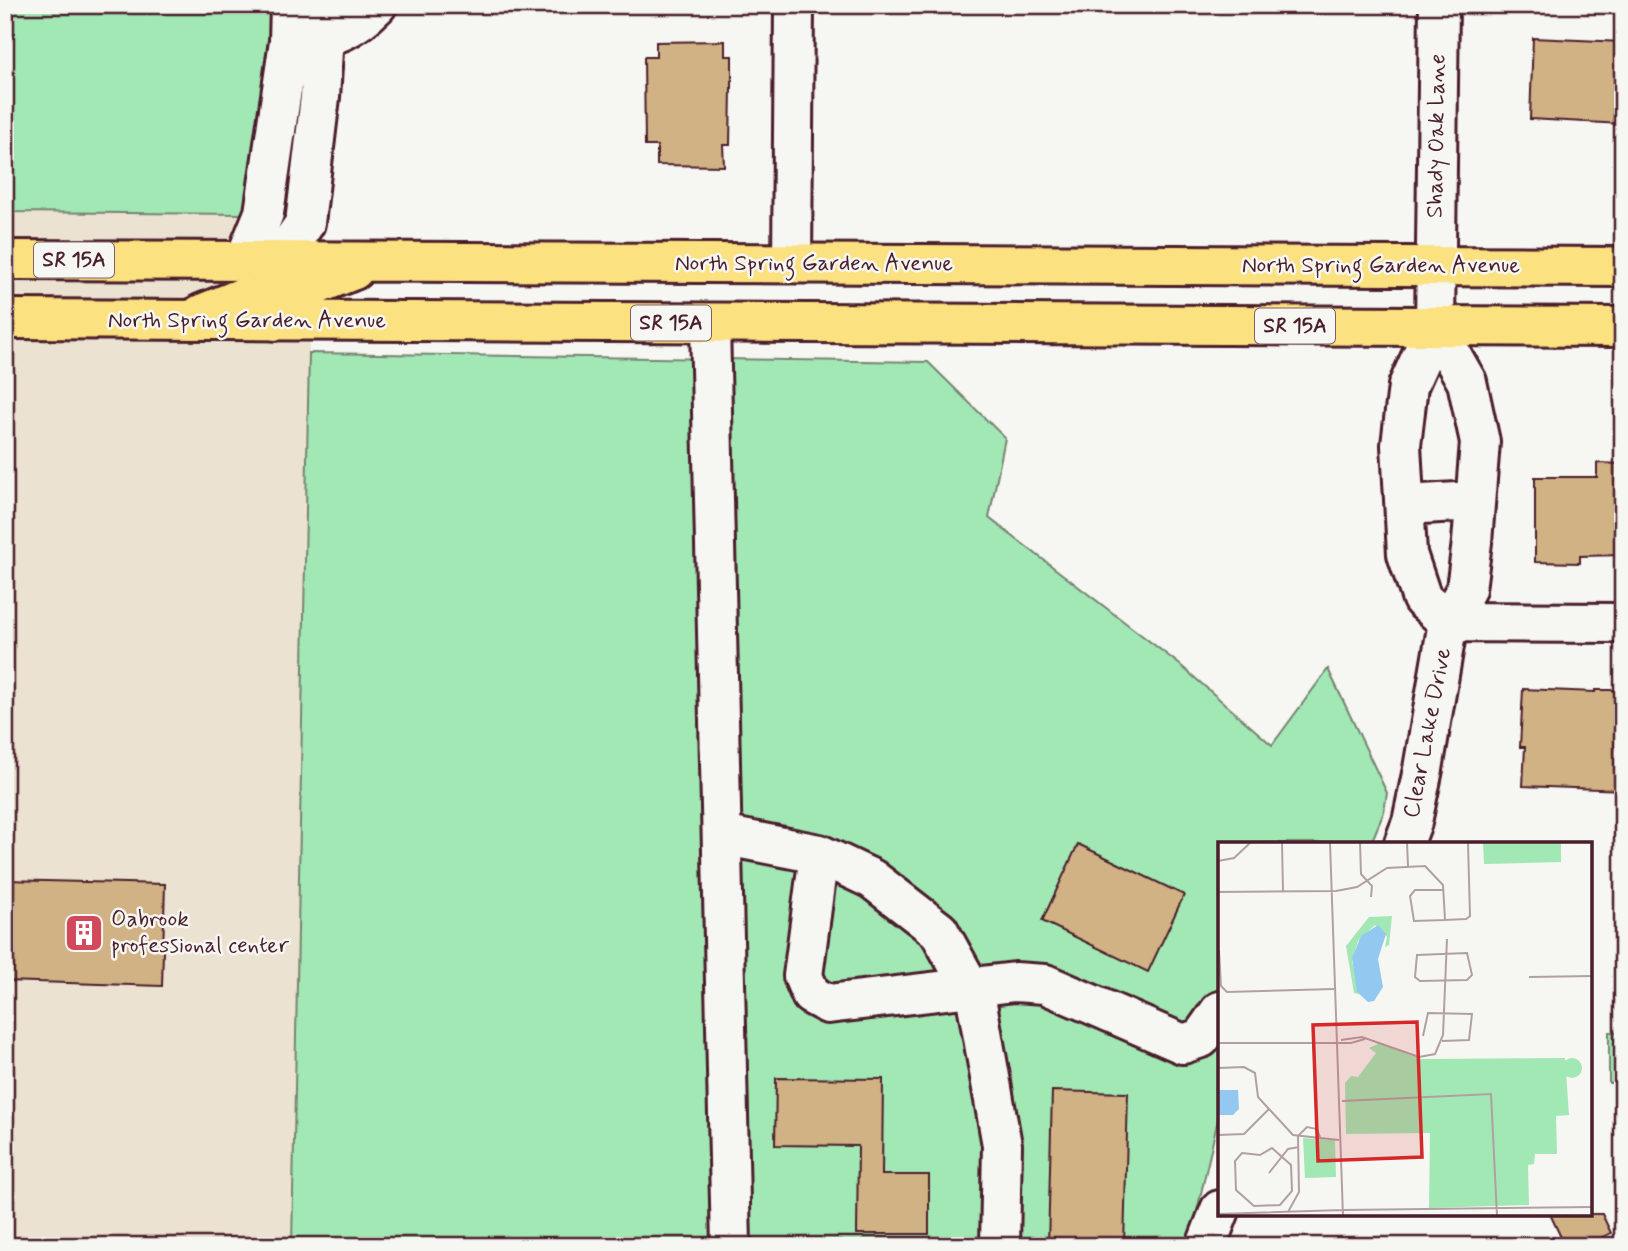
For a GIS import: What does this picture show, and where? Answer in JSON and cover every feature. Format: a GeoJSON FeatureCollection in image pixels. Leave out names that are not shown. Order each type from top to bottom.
{"type":"FeatureCollection","features":[{"type":"Feature","properties":{"kind":"highway","name":"North Spring Garden Avenue"},"geometry":{"type":"LineString","coordinates":[[5,260],[1623,267]]}},
{"type":"Feature","properties":{"kind":"highway"},"geometry":{"type":"LineString","coordinates":[[186,321],[253,293],[270,280],[261,262]]}},
{"type":"Feature","properties":{"kind":"highway"},"geometry":{"type":"LineString","coordinates":[[274,321],[300,292],[372,263]]}},
{"type":"Feature","properties":{"kind":"highway","name":"North Spring Garden Avenue"},"geometry":{"type":"LineString","coordinates":[[5,319],[1623,327]]}},
{"type":"Feature","properties":{"kind":"street"},"geometry":{"type":"LineString","coordinates":[[261,262],[305,223],[320,97],[307,23],[362,21],[377,5]]}},
{"type":"Feature","properties":{"kind":"street"},"geometry":{"type":"LineString","coordinates":[[792,263],[794,5]]}},
{"type":"Feature","properties":{"kind":"street","name":"Shady Oak Lane"},"geometry":{"type":"LineString","coordinates":[[1436,266],[1439,5]]}},
{"type":"Feature","properties":{"kind":"street","name":"Clear Lake Drive"},"geometry":{"type":"LineString","coordinates":[[1436,266],[1435,326],[1408,386],[1401,445],[1407,554],[1422,599],[1448,622]]}},
{"type":"Feature","properties":{"kind":"street"},"geometry":{"type":"LineString","coordinates":[[710,324],[731,1246]]}},
{"type":"Feature","properties":{"kind":"street","name":"Clear Lake Drive"},"geometry":{"type":"LineString","coordinates":[[1404,842],[1412,822],[1423,769],[1448,622],[1466,589],[1480,442],[1467,382],[1435,326]]}},
{"type":"Feature","properties":{"kind":"street"},"geometry":{"type":"LineString","coordinates":[[1405,505],[1475,501]]}},
{"type":"Feature","properties":{"kind":"street"},"geometry":{"type":"LineString","coordinates":[[1448,622],[1623,623]]}},
{"type":"Feature","properties":{"kind":"street"},"geometry":{"type":"LineString","coordinates":[[722,835],[819,854],[872,879],[939,931],[976,998],[1002,1145],[1000,1246]]}},
{"type":"Feature","properties":{"kind":"street"},"geometry":{"type":"LineString","coordinates":[[819,854],[803,976],[811,995],[828,1004],[1015,982],[1045,984],[1183,1044],[1201,1038],[1218,1014]]}},
{"type":"Feature","properties":{"kind":"street"},"geometry":{"type":"LineString","coordinates":[[1206,1246],[1218,1215]]}},
{"type":"Feature","properties":{"kind":"shaded area"},"geometry":{"type":"Polygon","coordinates":[[[5,212],[244,214],[231,246],[5,244],[5,212]]]}},
{"type":"Feature","properties":{"kind":"shaded area"},"geometry":{"type":"Polygon","coordinates":[[[5,275],[241,277],[182,305],[5,304],[5,275]]]}},
{"type":"Feature","properties":{"kind":"shaded area"},"geometry":{"type":"Polygon","coordinates":[[[5,335],[176,336],[179,341],[191,336],[269,337],[281,342],[284,337],[309,337],[292,1246],[5,1246],[5,335]]]}},
{"type":"Feature","properties":{"kind":"green space"},"geometry":{"type":"Polygon","coordinates":[[[5,5],[273,5],[272,40],[244,214],[5,212],[5,5]]]}},
{"type":"Feature","properties":{"kind":"green space"},"geometry":{"type":"Polygon","coordinates":[[[309,353],[928,362],[1005,438],[989,518],[1179,664],[1272,745],[1328,669],[1387,793],[1384,812],[1371,842],[1218,842],[1218,1119],[1189,1246],[292,1246],[309,353]]]}},
{"type":"Feature","properties":{"kind":"green space"},"geometry":{"type":"Polygon","coordinates":[[[1609,1032],[1623,1032],[1623,1083],[1609,1083],[1609,1032]]]}},
{"type":"Feature","properties":{"kind":"building"},"geometry":{"type":"Polygon","coordinates":[[[1533,38],[1623,42],[1622,124],[1530,119],[1533,38]]]}},
{"type":"Feature","properties":{"kind":"building"},"geometry":{"type":"Polygon","coordinates":[[[725,41],[725,56],[732,56],[732,88],[730,145],[723,145],[724,166],[657,165],[657,146],[645,146],[644,57],[656,57],[656,42],[725,41]]]}},
{"type":"Feature","properties":{"kind":"building"},"geometry":{"type":"Polygon","coordinates":[[[1597,463],[1623,464],[1623,555],[1580,556],[1580,563],[1535,562],[1535,477],[1597,477],[1597,463]]]}},
{"type":"Feature","properties":{"kind":"building"},"geometry":{"type":"Polygon","coordinates":[[[1523,689],[1595,692],[1623,690],[1623,790],[1523,786],[1525,747],[1520,747],[1523,689]]]}},
{"type":"Feature","properties":{"kind":"building"},"geometry":{"type":"Polygon","coordinates":[[[1078,844],[1184,895],[1148,972],[1042,921],[1078,844]]]}},
{"type":"Feature","properties":{"kind":"building","name":"Oabrook professional center"},"geometry":{"type":"Polygon","coordinates":[[[5,880],[165,884],[162,986],[5,981],[5,880]]]}},
{"type":"Feature","properties":{"kind":"building"},"geometry":{"type":"Polygon","coordinates":[[[776,1078],[883,1079],[882,1175],[929,1175],[929,1234],[857,1234],[858,1146],[775,1145],[776,1078]]]}},
{"type":"Feature","properties":{"kind":"building"},"geometry":{"type":"Polygon","coordinates":[[[1052,1091],[1128,1093],[1124,1246],[1048,1246],[1052,1091]]]}},
{"type":"Feature","properties":{"kind":"building"},"geometry":{"type":"Polygon","coordinates":[[[1602,1214],[1611,1233],[1585,1246],[1565,1246],[1551,1216],[1602,1214]]]}},
{"type":"Feature","properties":{"kind":"place","name":"Oabrook professional center"},"geometry":{"type":"Point","coordinates":[84,933]}}]}
